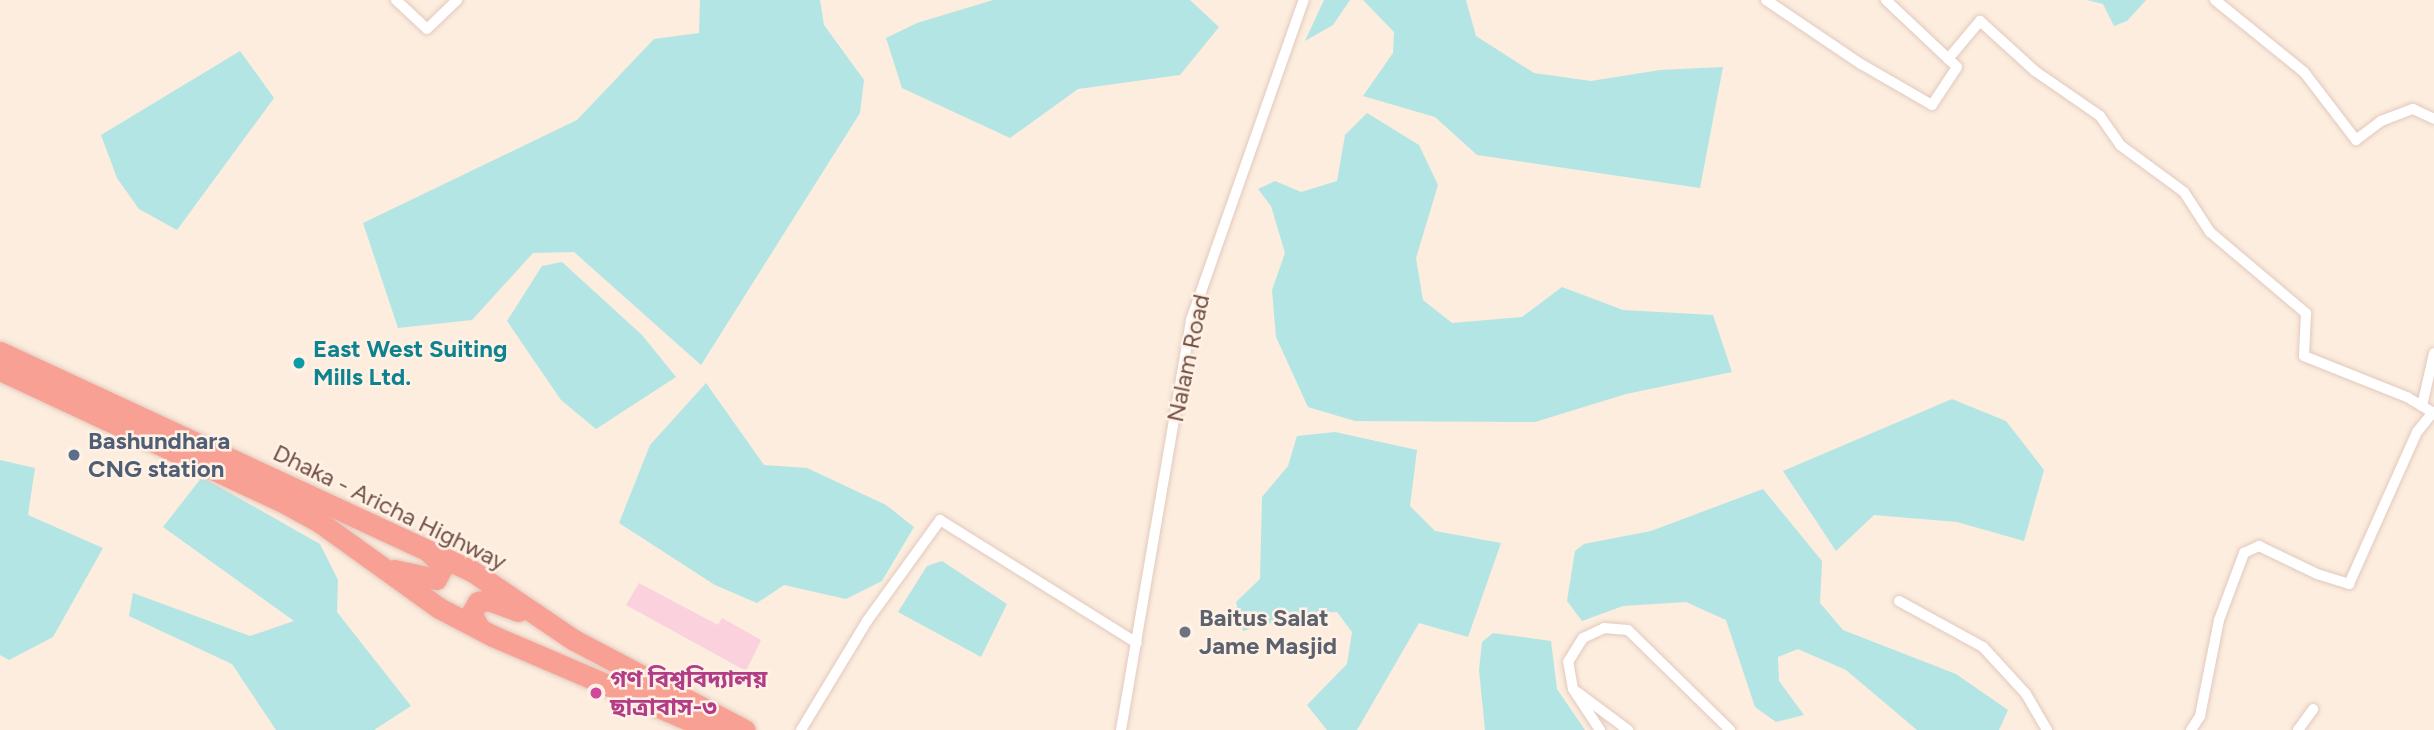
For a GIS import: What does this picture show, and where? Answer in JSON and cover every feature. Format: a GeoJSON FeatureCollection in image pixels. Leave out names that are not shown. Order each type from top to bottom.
{"type":"FeatureCollection","features":[{"type":"Feature","properties":{"kind":"highway","name":"Dhaka - Aricha Highway"},"geometry":{"type":"LineString","coordinates":[[0,352],[427,550],[493,584],[544,622],[745,730]]}},
{"type":"Feature","properties":{"kind":"highway"},"geometry":{"type":"LineString","coordinates":[[0,370],[285,503],[318,521],[439,608],[480,629],[712,730]]}},
{"type":"Feature","properties":{"kind":"highway"},"geometry":{"type":"LineString","coordinates":[[372,562],[436,579],[443,566],[427,550]]}},
{"type":"Feature","properties":{"kind":"highway"},"geometry":{"type":"LineString","coordinates":[[480,629],[471,614],[478,602],[488,600],[544,622]]}},
{"type":"Feature","properties":{"kind":"street"},"geometry":{"type":"LineString","coordinates":[[397,0],[427,29],[457,0]]}},
{"type":"Feature","properties":{"kind":"street","name":"Nalam Road"},"geometry":{"type":"LineString","coordinates":[[1121,730],[1191,320],[1304,0]]}},
{"type":"Feature","properties":{"kind":"street"},"geometry":{"type":"LineString","coordinates":[[1766,0],[1861,64],[1932,105],[1957,67],[1886,0]]}},
{"type":"Feature","properties":{"kind":"street"},"geometry":{"type":"LineString","coordinates":[[2215,0],[2304,72],[2356,140],[2381,121],[2413,109],[2434,119]]}},
{"type":"Feature","properties":{"kind":"street"},"geometry":{"type":"LineString","coordinates":[[1948,59],[1980,21],[2035,71],[2100,116],[2120,145],[2184,192],[2210,232],[2306,313],[2304,356],[2433,412],[2417,432],[2349,583],[2306,569],[2259,546],[2244,554],[2219,620],[2200,716],[2191,730]]}},
{"type":"Feature","properties":{"kind":"street"},"geometry":{"type":"LineString","coordinates":[[2422,406],[2434,353]]}},
{"type":"Feature","properties":{"kind":"street"},"geometry":{"type":"LineString","coordinates":[[801,730],[867,621],[940,520],[1137,643]]}},
{"type":"Feature","properties":{"kind":"street"},"geometry":{"type":"LineString","coordinates":[[1899,601],[1983,647],[2026,694],[2047,730]]}},
{"type":"Feature","properties":{"kind":"street"},"geometry":{"type":"LineString","coordinates":[[1600,730],[1573,689],[1568,662],[1583,638],[1604,628],[1629,630],[1730,730]]}},
{"type":"Feature","properties":{"kind":"street"},"geometry":{"type":"LineString","coordinates":[[1573,689],[1628,730]]}},
{"type":"Feature","properties":{"kind":"street"},"geometry":{"type":"LineString","coordinates":[[2298,730],[2314,709]]}},
{"type":"Feature","properties":{"kind":"shaded area"},"geometry":{"type":"Polygon","coordinates":[[[639,583],[718,625],[722,618],[761,640],[746,671],[626,605],[639,583]]]}},
{"type":"Feature","properties":{"kind":"water"},"geometry":{"type":"Polygon","coordinates":[[[700,0],[820,0],[824,25],[864,80],[860,113],[701,365],[574,252],[533,253],[472,320],[398,328],[363,223],[577,120],[654,39],[699,33],[700,0]]]}},
{"type":"Feature","properties":{"kind":"water"},"geometry":{"type":"Polygon","coordinates":[[[993,0],[1190,0],[1219,27],[1180,75],[1078,89],[1010,138],[902,88],[886,38],[917,23],[993,0]]]}},
{"type":"Feature","properties":{"kind":"water"},"geometry":{"type":"Polygon","coordinates":[[[1324,0],[1350,0],[1333,25],[1305,41],[1324,0]]]}},
{"type":"Feature","properties":{"kind":"water"},"geometry":{"type":"Polygon","coordinates":[[[1363,0],[1466,0],[1476,36],[1534,73],[1591,81],[1660,70],[1723,67],[1700,188],[1477,155],[1435,117],[1363,96],[1393,53],[1394,32],[1363,0]]]}},
{"type":"Feature","properties":{"kind":"water"},"geometry":{"type":"Polygon","coordinates":[[[2087,0],[2146,0],[2127,21],[2114,26],[2103,4],[2087,0]]]}},
{"type":"Feature","properties":{"kind":"water"},"geometry":{"type":"Polygon","coordinates":[[[240,51],[274,98],[177,230],[139,209],[117,178],[101,135],[240,51]]]}},
{"type":"Feature","properties":{"kind":"water"},"geometry":{"type":"Polygon","coordinates":[[[1367,113],[1419,145],[1438,185],[1416,258],[1423,300],[1452,323],[1522,317],[1562,287],[1623,310],[1713,315],[1732,372],[1626,394],[1535,422],[1355,421],[1308,407],[1276,337],[1272,290],[1285,253],[1271,206],[1258,189],[1275,181],[1301,192],[1337,181],[1345,135],[1367,113]]]}},
{"type":"Feature","properties":{"kind":"water"},"geometry":{"type":"Polygon","coordinates":[[[562,262],[642,335],[676,377],[596,429],[561,400],[507,321],[542,266],[562,262]]]}},
{"type":"Feature","properties":{"kind":"water"},"geometry":{"type":"Polygon","coordinates":[[[706,383],[764,465],[807,468],[886,505],[914,527],[882,581],[846,599],[784,585],[757,603],[715,585],[619,523],[650,445],[706,383]]]}},
{"type":"Feature","properties":{"kind":"water"},"geometry":{"type":"Polygon","coordinates":[[[1952,399],[2006,421],[2044,470],[2024,541],[1957,522],[1874,515],[1836,551],[1783,471],[1952,399]]]}},
{"type":"Feature","properties":{"kind":"water"},"geometry":{"type":"Polygon","coordinates":[[[1335,432],[1417,450],[1410,506],[1435,531],[1501,543],[1468,637],[1419,623],[1357,730],[1327,730],[1307,705],[1347,664],[1352,632],[1337,612],[1302,614],[1243,631],[1236,602],[1260,579],[1262,497],[1288,466],[1297,436],[1335,432]]]}},
{"type":"Feature","properties":{"kind":"water"},"geometry":{"type":"Polygon","coordinates":[[[0,460],[35,468],[28,515],[103,548],[53,637],[9,660],[0,655],[0,460]]]}},
{"type":"Feature","properties":{"kind":"water"},"geometry":{"type":"Polygon","coordinates":[[[202,477],[320,544],[338,580],[337,612],[411,706],[374,730],[276,730],[232,664],[129,616],[133,593],[250,636],[294,621],[163,527],[202,477]]]}},
{"type":"Feature","properties":{"kind":"water"},"geometry":{"type":"Polygon","coordinates":[[[1763,489],[1822,561],[1820,603],[1843,630],[1956,674],[2008,710],[1999,730],[1917,730],[1846,670],[1798,649],[1778,657],[1779,681],[1804,715],[1776,722],[1755,707],[1726,620],[1686,602],[1623,606],[1582,621],[1567,601],[1575,551],[1584,544],[1651,531],[1763,489]]]}},
{"type":"Feature","properties":{"kind":"water"},"geometry":{"type":"Polygon","coordinates":[[[942,561],[1007,604],[981,657],[898,612],[927,566],[942,561]]]}},
{"type":"Feature","properties":{"kind":"water"},"geometry":{"type":"Polygon","coordinates":[[[1493,633],[1551,641],[1557,689],[1585,730],[1485,730],[1479,670],[1482,642],[1493,633]]]}},
{"type":"Feature","properties":{"kind":"place","name":"East West Suiting Mills Ltd."},"geometry":{"type":"Point","coordinates":[299,363]}},
{"type":"Feature","properties":{"kind":"place","name":"Bashundhara CNG station"},"geometry":{"type":"Point","coordinates":[74,455]}},
{"type":"Feature","properties":{"kind":"place","name":"Baitus Salat Jame Masjid"},"geometry":{"type":"Point","coordinates":[1185,632]}},
{"type":"Feature","properties":{"kind":"place","name":"গণ বিশ্ববিদ্যালয় ছাত্রাবাস-৩"},"geometry":{"type":"Point","coordinates":[596,693]}}]}
